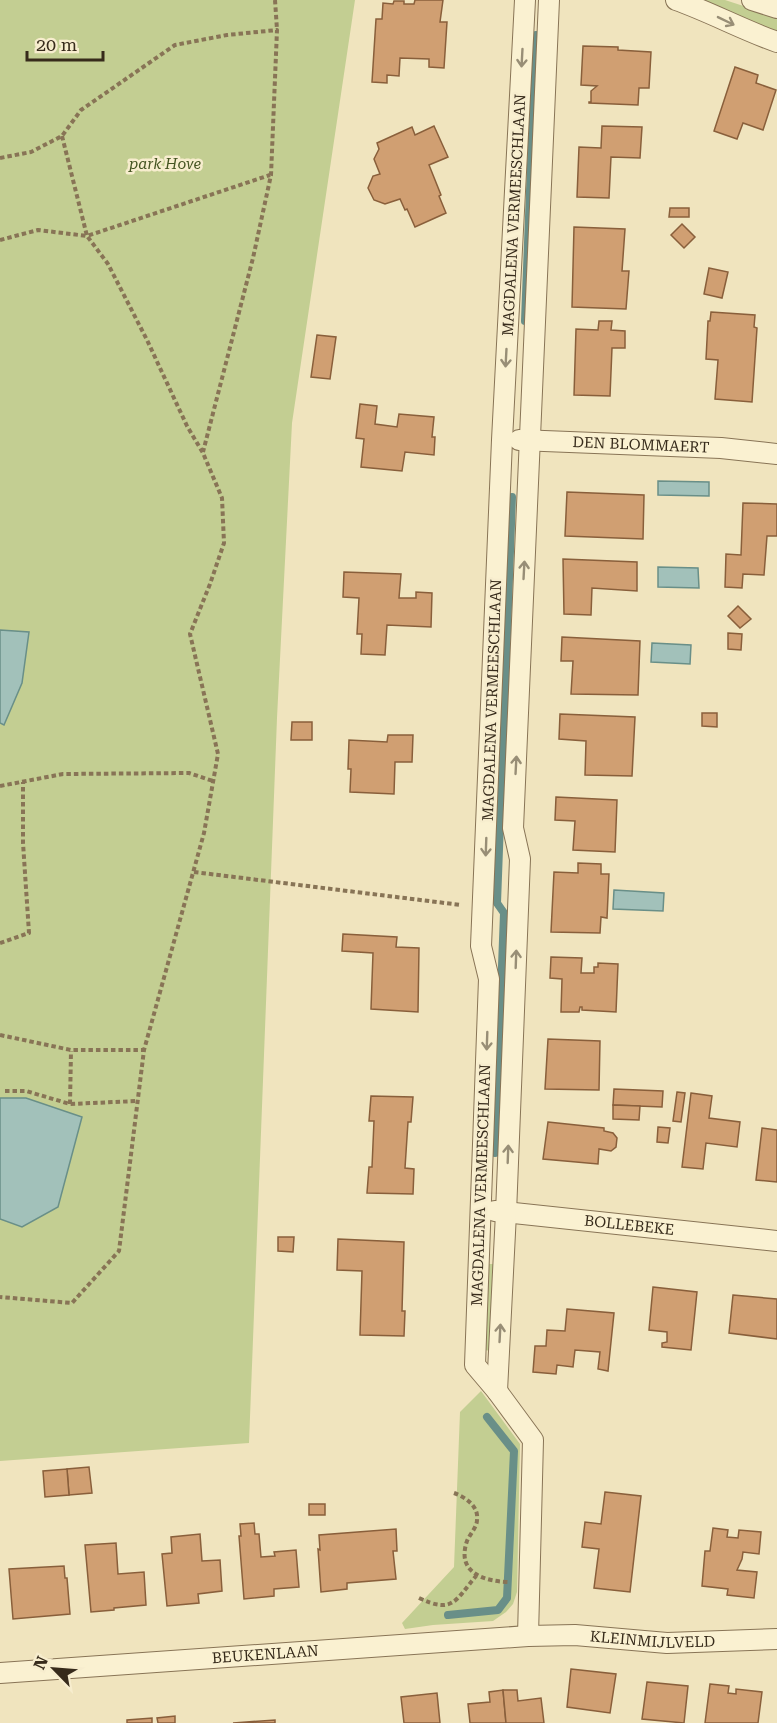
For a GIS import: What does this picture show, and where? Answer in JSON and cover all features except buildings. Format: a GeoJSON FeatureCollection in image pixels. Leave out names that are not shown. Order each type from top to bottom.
{"type":"FeatureCollection","features":[{"type":"Feature","properties":{"kind":"street","name":"MAGDALENA VERMEESCHLAAN"},"geometry":{"type":"LineString","coordinates":[[525,0],[502,440],[481,946],[489,979],[475,1365],[533,1440],[528,1636]]}},
{"type":"Feature","properties":{"kind":"street","name":"MAGDALENA VERMEESCHLAAN"},"geometry":{"type":"LineString","coordinates":[[497,1391],[520,859],[513,828],[549,0]]}},
{"type":"Feature","properties":{"kind":"street"},"geometry":{"type":"LineString","coordinates":[[676,0],[777,42]]}},
{"type":"Feature","properties":{"kind":"street"},"geometry":{"type":"LineString","coordinates":[[752,0],[777,8]]}},
{"type":"Feature","properties":{"kind":"street","name":"DEN BLOMMAERT"},"geometry":{"type":"LineString","coordinates":[[502,440],[721,448],[777,454]]}},
{"type":"Feature","properties":{"kind":"street","name":"BOLLEBEKE"},"geometry":{"type":"LineString","coordinates":[[480,1210],[777,1241]]}},
{"type":"Feature","properties":{"kind":"street","name":"KLEINMIJLVELD"},"geometry":{"type":"LineString","coordinates":[[528,1636],[574,1635],[667,1643],[777,1639]]}},
{"type":"Feature","properties":{"kind":"street","name":"BEUKENLAAN"},"geometry":{"type":"LineString","coordinates":[[0,1673],[528,1636]]}},
{"type":"Feature","properties":{"kind":"path"},"geometry":{"type":"LineString","coordinates":[[203,453],[253,258],[271,175],[277,30],[275,0]]}},
{"type":"Feature","properties":{"kind":"path"},"geometry":{"type":"LineString","coordinates":[[0,158],[31,153],[62,136],[81,110],[175,45],[227,35],[277,30]]}},
{"type":"Feature","properties":{"kind":"path"},"geometry":{"type":"LineString","coordinates":[[0,1297],[72,1303],[119,1251],[144,1050],[204,833],[218,754],[190,634],[224,543],[222,498],[203,453],[108,264],[87,236],[62,136]]}},
{"type":"Feature","properties":{"kind":"path"},"geometry":{"type":"LineString","coordinates":[[0,240],[38,230],[87,236],[271,175]]}},
{"type":"Feature","properties":{"kind":"path"},"geometry":{"type":"LineString","coordinates":[[0,786],[63,774],[189,773],[213,781]]}},
{"type":"Feature","properties":{"kind":"path"},"geometry":{"type":"LineString","coordinates":[[0,943],[29,933],[23,843],[23,782]]}},
{"type":"Feature","properties":{"kind":"path"},"geometry":{"type":"LineString","coordinates":[[194,872],[483,908]]}},
{"type":"Feature","properties":{"kind":"path"},"geometry":{"type":"LineString","coordinates":[[0,1035],[71,1050],[144,1050]]}},
{"type":"Feature","properties":{"kind":"path"},"geometry":{"type":"LineString","coordinates":[[70,1104],[71,1050]]}},
{"type":"Feature","properties":{"kind":"path"},"geometry":{"type":"LineString","coordinates":[[5,1091],[26,1091],[70,1104],[137,1101]]}},
{"type":"Feature","properties":{"kind":"path"},"geometry":{"type":"LineString","coordinates":[[454,1493],[471,1502],[476,1512],[477,1521],[467,1541],[465,1558],[469,1569],[476,1576],[494,1582],[507,1582]]}},
{"type":"Feature","properties":{"kind":"path"},"geometry":{"type":"LineString","coordinates":[[419,1598],[437,1606],[447,1605],[456,1601],[476,1576]]}},
{"type":"Feature","properties":{"kind":"green space","name":"park Hove"},"geometry":{"type":"Polygon","coordinates":[[[0,0],[355,0],[292,423],[277,718],[249,1443],[0,1461],[0,0]]]}},
{"type":"Feature","properties":{"kind":"green space"},"geometry":{"type":"Polygon","coordinates":[[[693,0],[725,0],[777,17],[777,35],[693,0]]]}},
{"type":"Feature","properties":{"kind":"green space"},"geometry":{"type":"Polygon","coordinates":[[[485,1264],[497,1264],[493,1351],[483,1350],[485,1264]]]}},
{"type":"Feature","properties":{"kind":"green space"},"geometry":{"type":"Polygon","coordinates":[[[481,1391],[520,1444],[517,1592],[513,1604],[493,1621],[405,1629],[402,1623],[454,1567],[460,1412],[481,1391]]]}},
{"type":"Feature","properties":{"kind":"water"},"geometry":{"type":"Polygon","coordinates":[[[658,481],[709,482],[709,496],[658,495],[658,481]]]}},
{"type":"Feature","properties":{"kind":"water"},"geometry":{"type":"Polygon","coordinates":[[[658,567],[698,568],[699,588],[658,587],[658,567]]]}},
{"type":"Feature","properties":{"kind":"water"},"geometry":{"type":"Polygon","coordinates":[[[0,630],[29,632],[22,683],[4,725],[0,723],[0,630]]]}},
{"type":"Feature","properties":{"kind":"water"},"geometry":{"type":"Polygon","coordinates":[[[652,643],[691,645],[690,664],[651,662],[652,643]]]}},
{"type":"Feature","properties":{"kind":"water"},"geometry":{"type":"Polygon","coordinates":[[[614,890],[664,893],[663,911],[613,909],[614,890]]]}},
{"type":"Feature","properties":{"kind":"water"},"geometry":{"type":"Polygon","coordinates":[[[0,1098],[26,1098],[82,1117],[58,1207],[22,1227],[0,1219],[0,1098]]]}},
{"type":"Feature","properties":{"kind":"waterway"},"geometry":{"type":"LineString","coordinates":[[525,321],[536,35]]}},
{"type":"Feature","properties":{"kind":"waterway"},"geometry":{"type":"LineString","coordinates":[[495,1153],[504,913],[497,903],[512,497]]}},
{"type":"Feature","properties":{"kind":"waterway"},"geometry":{"type":"LineString","coordinates":[[448,1615],[498,1610],[507,1598],[514,1451],[487,1417]]}}]}
